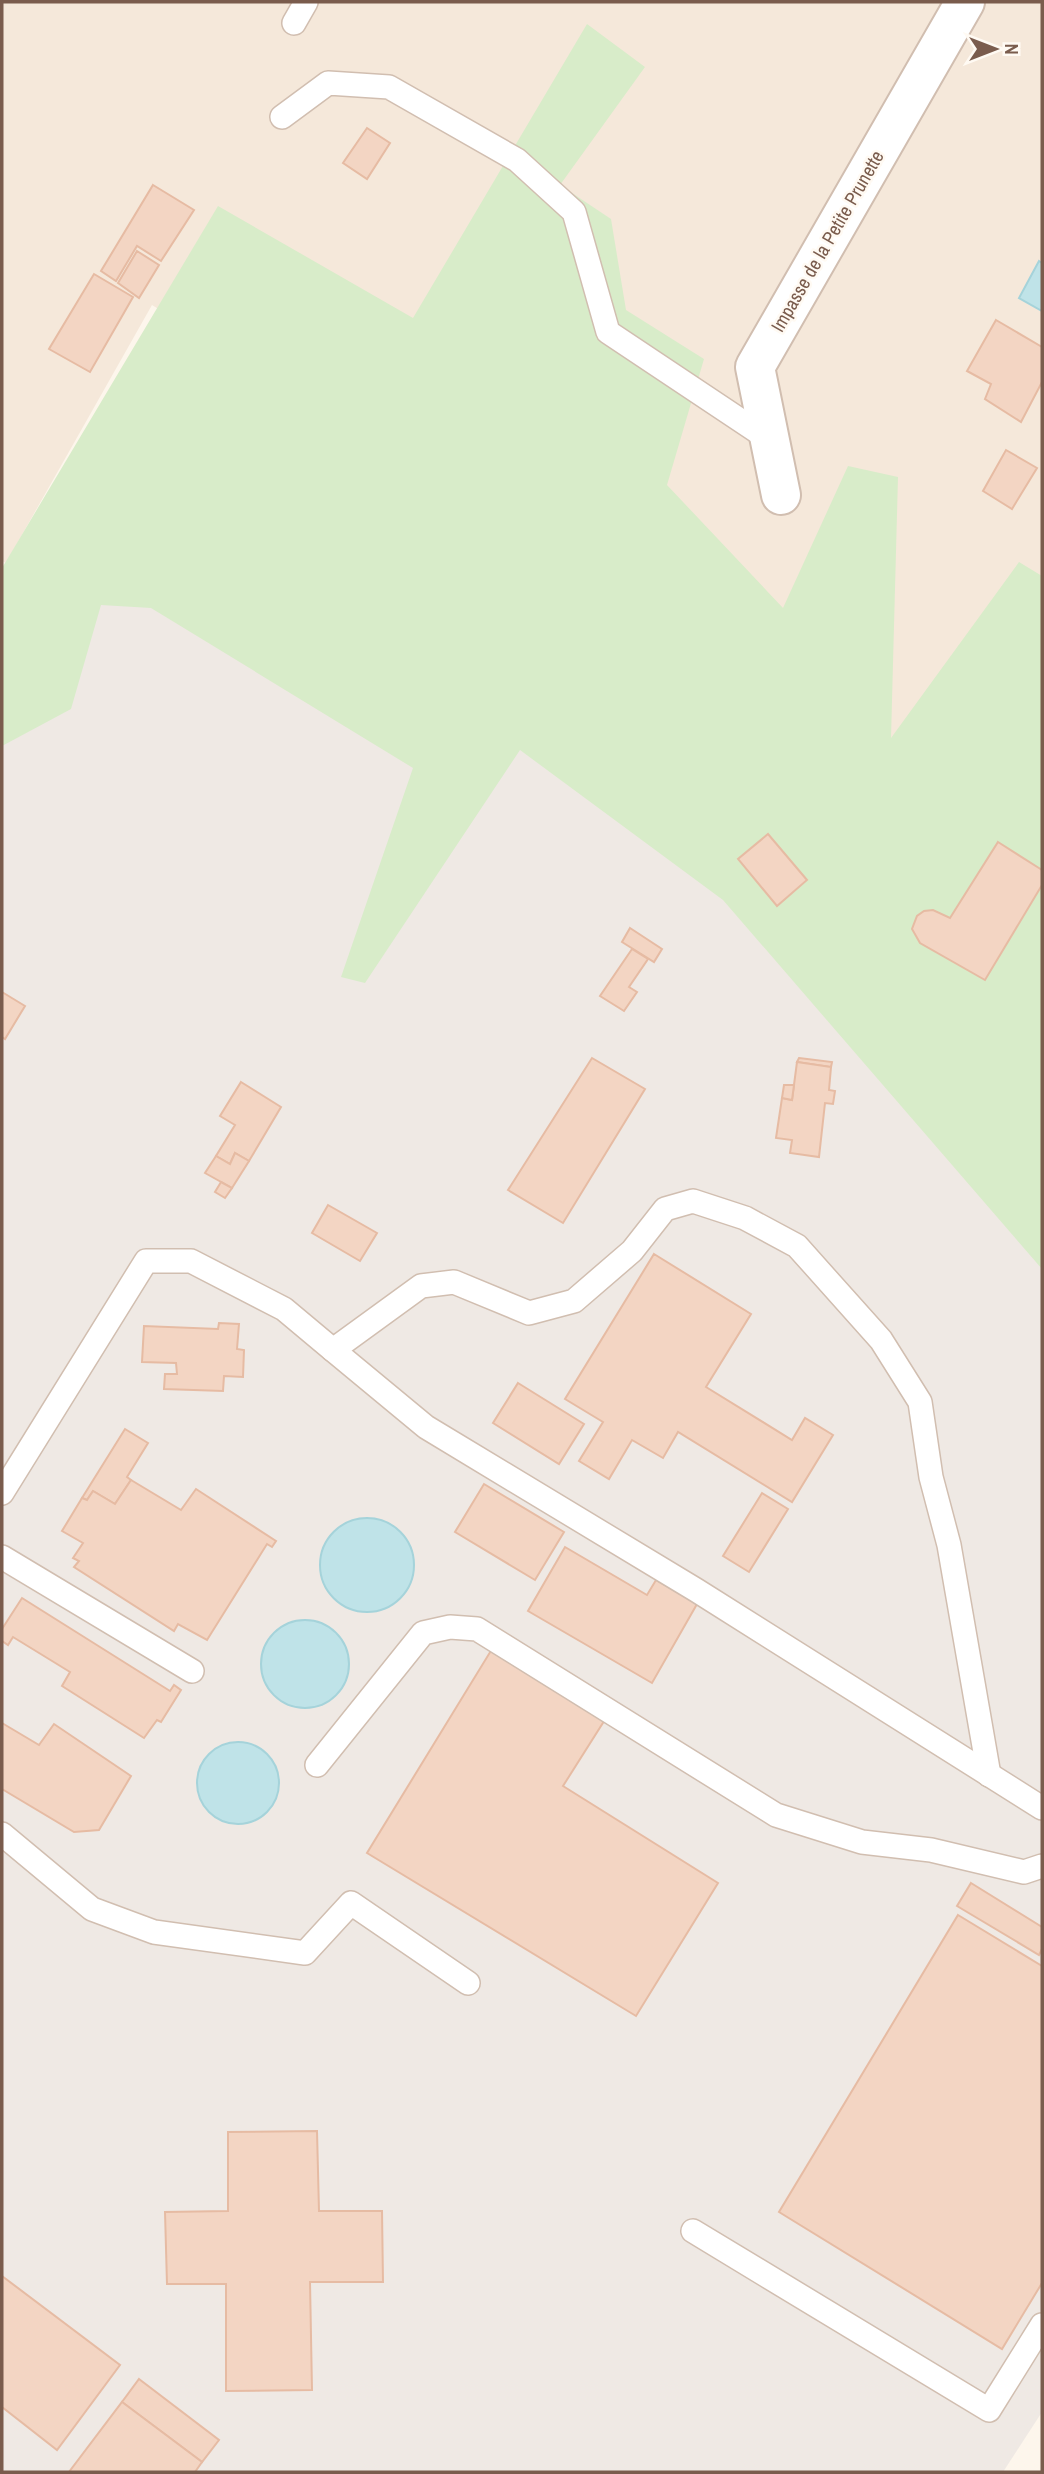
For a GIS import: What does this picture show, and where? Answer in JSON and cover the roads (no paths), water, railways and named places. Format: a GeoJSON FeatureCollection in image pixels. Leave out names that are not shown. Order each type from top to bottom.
{"type":"FeatureCollection","features":[{"type":"Feature","properties":{"kind":"street","name":"Impasse de la Petite Prunette"},"geometry":{"type":"LineString","coordinates":[[781,495],[755,367],[965,2]]}},
{"type":"Feature","properties":{"kind":"lane"},"geometry":{"type":"LineString","coordinates":[[294,23],[306,2]]}},
{"type":"Feature","properties":{"kind":"lane"},"geometry":{"type":"LineString","coordinates":[[282,117],[328,83],[389,87],[517,160],[574,212],[608,332],[770,440]]}},
{"type":"Feature","properties":{"kind":"lane"},"geometry":{"type":"LineString","coordinates":[[333,1350],[421,1286],[454,1282],[529,1312],[574,1301],[632,1251],[665,1209],[693,1201],[745,1218],[797,1246],[881,1340],[920,1402],[931,1477],[949,1545],[989,1774]]}},
{"type":"Feature","properties":{"kind":"lane"},"geometry":{"type":"LineString","coordinates":[[2,1493],[146,1261],[191,1261],[285,1309],[426,1427],[696,1590],[1042,1808]]}},
{"type":"Feature","properties":{"kind":"lane"},"geometry":{"type":"LineString","coordinates":[[2,1557],[192,1671]]}},
{"type":"Feature","properties":{"kind":"lane"},"geometry":{"type":"LineString","coordinates":[[317,1765],[423,1633],[450,1627],[477,1629],[776,1815],[862,1842],[931,1850],[1024,1872],[1042,1866]]}},
{"type":"Feature","properties":{"kind":"lane"},"geometry":{"type":"LineString","coordinates":[[2,1834],[92,1909],[154,1932],[305,1953],[351,1903],[468,1983]]}},
{"type":"Feature","properties":{"kind":"lane"},"geometry":{"type":"LineString","coordinates":[[693,2231],[989,2410],[1042,2325]]}},
{"type":"Feature","properties":{"kind":"water"},"geometry":{"type":"Polygon","coordinates":[[[1039,261],[1042,263],[1042,311],[1019,298],[1039,261]]]}},
{"type":"Feature","properties":{"kind":"water"},"geometry":{"type":"Polygon","coordinates":[[[367,1518],[385,1521],[400,1532],[411,1547],[414,1565],[411,1583],[400,1598],[385,1609],[367,1612],[349,1609],[334,1598],[323,1583],[320,1565],[323,1547],[334,1532],[349,1521],[367,1518]]]}},
{"type":"Feature","properties":{"kind":"water"},"geometry":{"type":"Polygon","coordinates":[[[305,1620],[330,1627],[342,1639],[349,1664],[342,1689],[330,1701],[305,1708],[280,1701],[268,1689],[261,1664],[268,1639],[280,1627],[305,1620]]]}},
{"type":"Feature","properties":{"kind":"water"},"geometry":{"type":"Polygon","coordinates":[[[238,1742],[254,1745],[267,1754],[276,1767],[279,1783],[276,1799],[267,1812],[254,1821],[238,1824],[222,1821],[209,1812],[200,1799],[197,1783],[200,1767],[209,1754],[222,1745],[238,1742]]]}}]}
